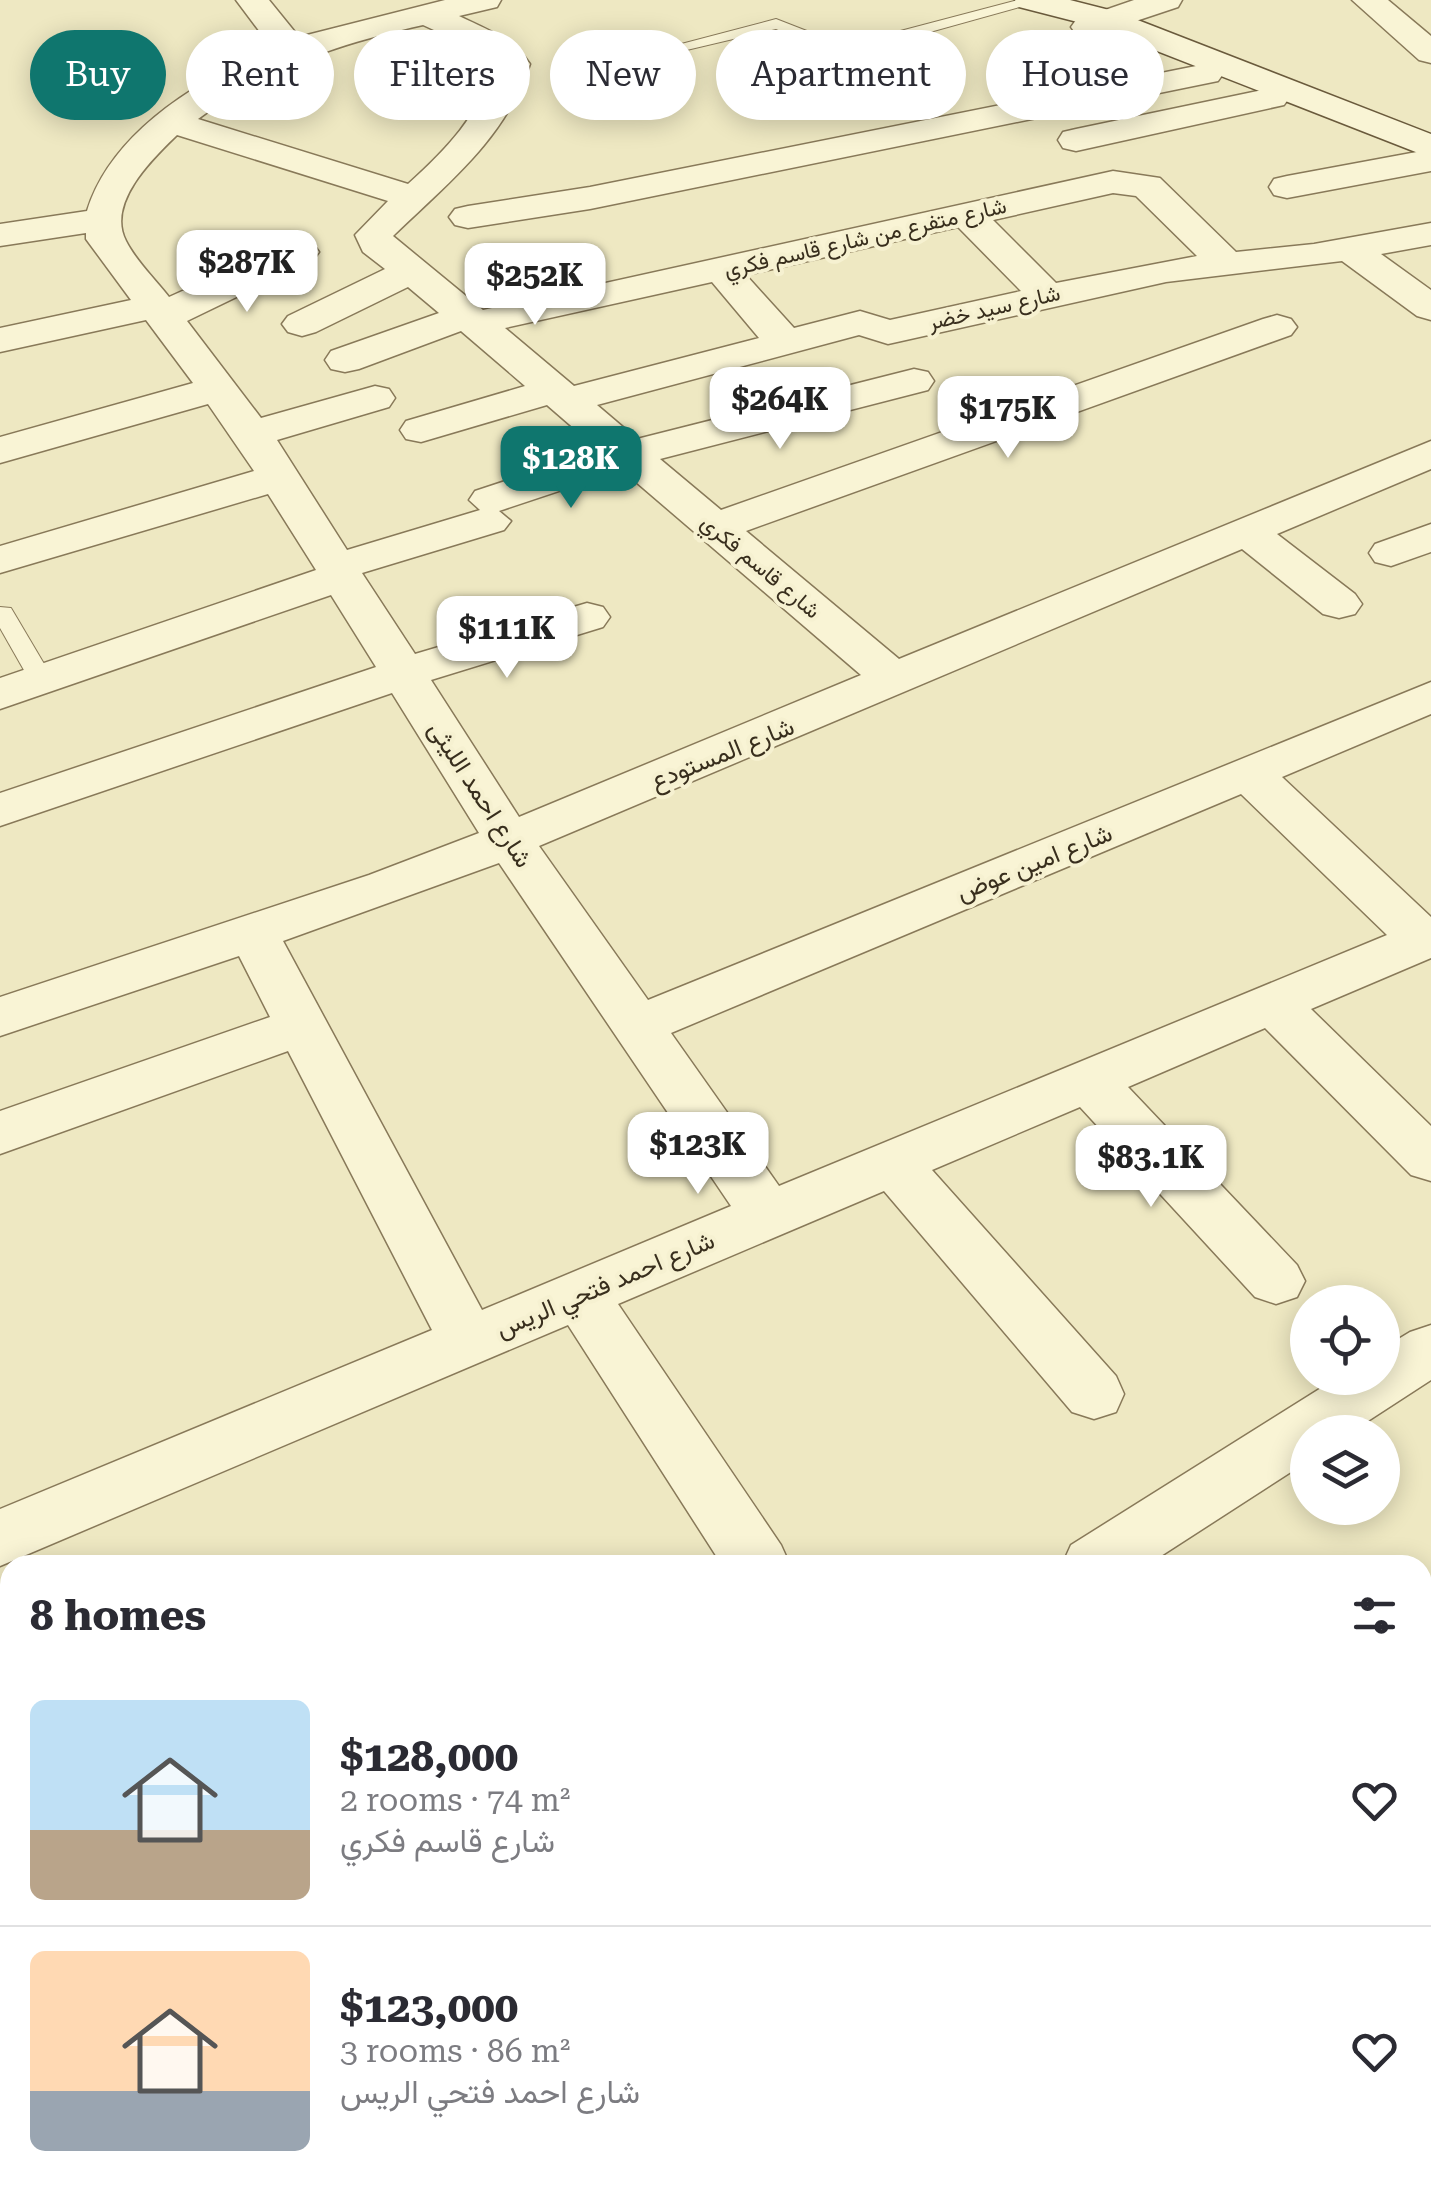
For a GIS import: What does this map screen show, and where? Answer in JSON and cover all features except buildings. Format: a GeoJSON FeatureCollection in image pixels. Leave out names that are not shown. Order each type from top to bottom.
{"type":"FeatureCollection","features":[{"type":"Feature","properties":{"kind":"street"},"geometry":{"type":"LineString","coordinates":[[252,0],[276,30]]}},
{"type":"Feature","properties":{"kind":"street"},"geometry":{"type":"LineString","coordinates":[[334,40],[485,0]]}},
{"type":"Feature","properties":{"kind":"street"},"geometry":{"type":"LineString","coordinates":[[1096,23],[1166,0]]}},
{"type":"Feature","properties":{"kind":"street"},"geometry":{"type":"LineString","coordinates":[[1368,0],[1431,53]]}},
{"type":"Feature","properties":{"kind":"street"},"geometry":{"type":"LineString","coordinates":[[1040,3],[1428,158]]}},
{"type":"Feature","properties":{"kind":"street","name":"شارع قاسم فكري"},"geometry":{"type":"LineString","coordinates":[[428,15],[494,44],[513,64],[496,112],[478,136],[374,236],[384,252],[471,320],[896,681]]}},
{"type":"Feature","properties":{"kind":"street"},"geometry":{"type":"LineString","coordinates":[[1096,23],[1206,74],[1428,158]]}},
{"type":"Feature","properties":{"kind":"street"},"geometry":{"type":"LineString","coordinates":[[468,216],[590,198],[1206,74]]}},
{"type":"Feature","properties":{"kind":"street"},"geometry":{"type":"LineString","coordinates":[[1076,140],[1272,98]]}},
{"type":"Feature","properties":{"kind":"street"},"geometry":{"type":"LineString","coordinates":[[0,235],[102,220],[108,195],[124,170],[186,113]]}},
{"type":"Feature","properties":{"kind":"street"},"geometry":{"type":"LineString","coordinates":[[172,122],[413,197]]}},
{"type":"Feature","properties":{"kind":"street"},"geometry":{"type":"LineString","coordinates":[[1287,187],[1428,158]]}},
{"type":"Feature","properties":{"kind":"street","name":"شارع متفرع من شارع قاسم فكري"},"geometry":{"type":"LineString","coordinates":[[345,360],[471,320],[1113,182],[1137,183],[1153,191],[1226,263]]}},
{"type":"Feature","properties":{"kind":"street"},"geometry":{"type":"LineString","coordinates":[[966,214],[1046,296]]}},
{"type":"Feature","properties":{"kind":"street","name":"شارع احمد الليثى"},"geometry":{"type":"LineString","coordinates":[[102,220],[105,238],[252,434],[509,840],[768,1215]]}},
{"type":"Feature","properties":{"kind":"street","name":"شارع سيد خضر"},"geometry":{"type":"LineString","coordinates":[[421,430],[863,323],[888,332],[1046,296],[1226,263],[1349,249],[1431,234]]}},
{"type":"Feature","properties":{"kind":"street"},"geometry":{"type":"LineString","coordinates":[[1349,249],[1431,308]]}},
{"type":"Feature","properties":{"kind":"street"},"geometry":{"type":"LineString","coordinates":[[0,340],[162,311],[300,252]]}},
{"type":"Feature","properties":{"kind":"street"},"geometry":{"type":"LineString","coordinates":[[721,269],[785,343]]}},
{"type":"Feature","properties":{"kind":"street"},"geometry":{"type":"LineString","coordinates":[[302,324],[412,271]]}},
{"type":"Feature","properties":{"kind":"street"},"geometry":{"type":"LineString","coordinates":[[715,527],[1277,327]]}},
{"type":"Feature","properties":{"kind":"street"},"geometry":{"type":"LineString","coordinates":[[21,686],[339,571],[629,454],[914,381]]}},
{"type":"Feature","properties":{"kind":"street"},"geometry":{"type":"LineString","coordinates":[[0,450],[220,388]]}},
{"type":"Feature","properties":{"kind":"street"},"geometry":{"type":"LineString","coordinates":[[252,434],[375,398]]}},
{"type":"Feature","properties":{"kind":"street","name":"شارع المستودع"},"geometry":{"type":"LineString","coordinates":[[0,1017],[253,933],[509,840],[1431,454]]}},
{"type":"Feature","properties":{"kind":"street"},"geometry":{"type":"LineString","coordinates":[[0,560],[279,477]]}},
{"type":"Feature","properties":{"kind":"street"},"geometry":{"type":"LineString","coordinates":[[1246,531],[1339,604]]}},
{"type":"Feature","properties":{"kind":"street"},"geometry":{"type":"LineString","coordinates":[[0,810],[404,673],[587,616]]}},
{"type":"Feature","properties":{"kind":"street","name":"شارع امين عوض"},"geometry":{"type":"LineString","coordinates":[[637,1026],[1431,697]]}},
{"type":"Feature","properties":{"kind":"street"},"geometry":{"type":"LineString","coordinates":[[1250,774],[1428,939]]}},
{"type":"Feature","properties":{"kind":"street"},"geometry":{"type":"LineString","coordinates":[[253,933],[468,1341]]}},
{"type":"Feature","properties":{"kind":"street","name":"شارع احمد فتحي الريس"},"geometry":{"type":"LineString","coordinates":[[0,1538],[1428,939]]}},
{"type":"Feature","properties":{"kind":"street"},"geometry":{"type":"LineString","coordinates":[[1273,1004],[1431,1160]]}},
{"type":"Feature","properties":{"kind":"street"},"geometry":{"type":"LineString","coordinates":[[0,1134],[302,1026]]}},
{"type":"Feature","properties":{"kind":"street"},"geometry":{"type":"LineString","coordinates":[[1089,1081],[1276,1281]]}},
{"type":"Feature","properties":{"kind":"street"},"geometry":{"type":"LineString","coordinates":[[892,1163],[1094,1394]]}},
{"type":"Feature","properties":{"kind":"street"},"geometry":{"type":"LineString","coordinates":[[579,1294],[751,1555]]}},
{"type":"Feature","properties":{"kind":"street"},"geometry":{"type":"LineString","coordinates":[[1110,1555],[1431,1349]]}},
{"type":"Feature","properties":{"kind":"lane"},"geometry":{"type":"LineString","coordinates":[[696,43],[776,24],[790,27],[822,46],[851,49],[1040,3]]}},
{"type":"Feature","properties":{"kind":"lane"},"geometry":{"type":"LineString","coordinates":[[3,613],[21,686]]}}]}
